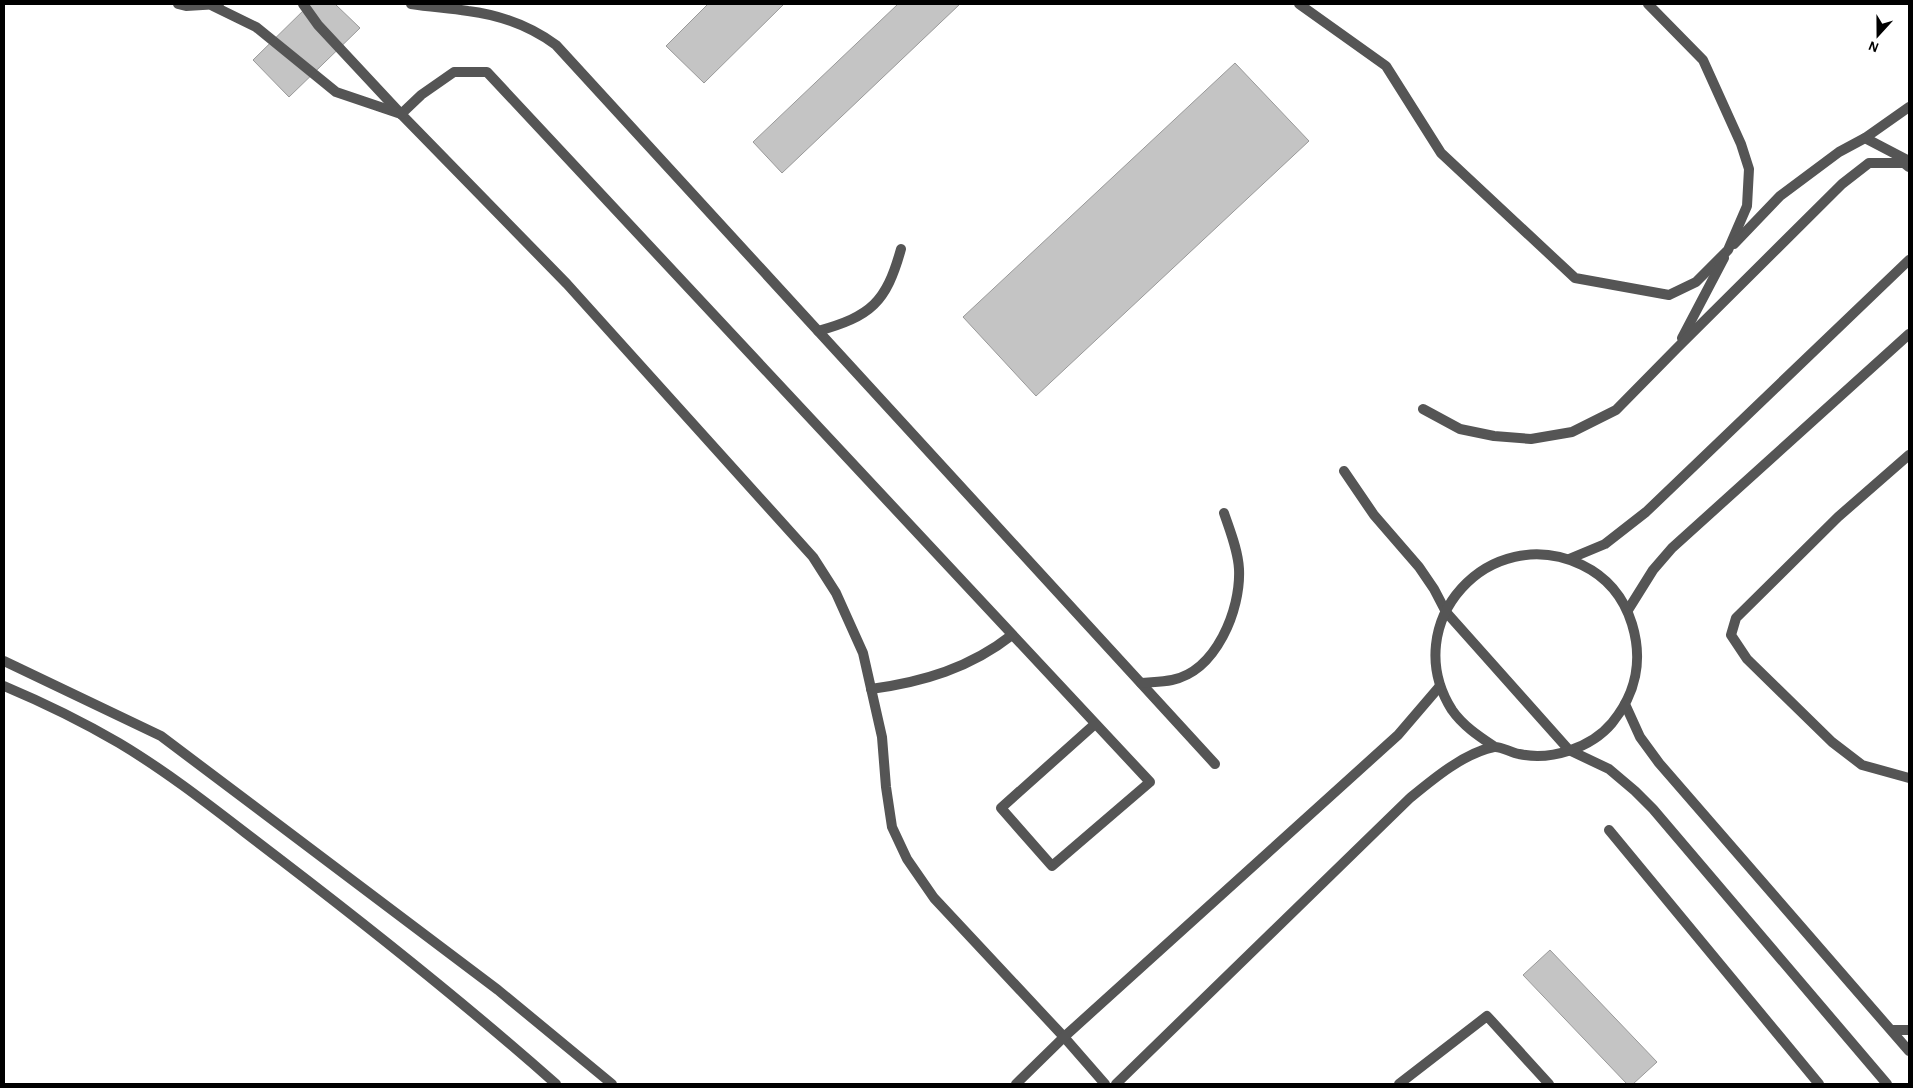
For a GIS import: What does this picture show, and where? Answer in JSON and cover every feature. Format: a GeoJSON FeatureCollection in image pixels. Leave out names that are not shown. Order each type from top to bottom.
{"type":"FeatureCollection","features":[{"type":"Feature","properties":{"kind":"street"},"geometry":{"type":"LineString","coordinates":[[178,4],[186,6],[217,5],[256,27],[336,92],[402,114]]}},
{"type":"Feature","properties":{"kind":"street"},"geometry":{"type":"LineString","coordinates":[[303,4],[318,25],[567,284],[813,557],[836,593],[863,652],[882,737],[886,787],[892,827],[907,859],[934,898],[1105,1084]]}},
{"type":"Feature","properties":{"kind":"street"},"geometry":{"type":"LineString","coordinates":[[411,4],[438,9],[469,11],[510,20],[541,34],[556,45],[1216,764]]}},
{"type":"Feature","properties":{"kind":"street"},"geometry":{"type":"LineString","coordinates":[[469,11],[480,4]]}},
{"type":"Feature","properties":{"kind":"street"},"geometry":{"type":"LineString","coordinates":[[1299,4],[1386,66],[1441,153],[1575,278],[1669,296],[1696,282],[1780,196],[1839,152],[1865,138],[1909,107]]}},
{"type":"Feature","properties":{"kind":"street"},"geometry":{"type":"LineString","coordinates":[[1648,4],[1703,60],[1741,144],[1749,168],[1747,206],[1709,290],[1677,348]]}},
{"type":"Feature","properties":{"kind":"street"},"geometry":{"type":"LineString","coordinates":[[402,114],[421,95],[454,72],[487,72],[1150,782],[1052,866],[1001,808],[1095,724]]}},
{"type":"Feature","properties":{"kind":"street"},"geometry":{"type":"LineString","coordinates":[[1865,138],[1909,161]]}},
{"type":"Feature","properties":{"kind":"street"},"geometry":{"type":"LineString","coordinates":[[1423,408],[1460,429],[1494,436],[1531,439],[1572,432],[1616,410],[1842,184],[1869,163],[1904,163],[1909,167]]}},
{"type":"Feature","properties":{"kind":"street"},"geometry":{"type":"LineString","coordinates":[[818,331],[843,324],[871,308],[884,294],[894,272],[901,249]]}},
{"type":"Feature","properties":{"kind":"street"},"geometry":{"type":"LineString","coordinates":[[1569,559],[1605,544],[1646,512],[1909,260]]}},
{"type":"Feature","properties":{"kind":"street"},"geometry":{"type":"LineString","coordinates":[[1628,610],[1653,570],[1672,548],[1909,334]]}},
{"type":"Feature","properties":{"kind":"street"},"geometry":{"type":"LineString","coordinates":[[1909,455],[1838,517],[1736,618],[1731,635],[1747,659],[1832,742],[1862,765],[1909,778]]}},
{"type":"Feature","properties":{"kind":"street"},"geometry":{"type":"LineString","coordinates":[[1344,471],[1374,515],[1419,567],[1434,589],[1446,612],[1569,750],[1608,769],[1635,791],[1652,809],[1887,1084]]}},
{"type":"Feature","properties":{"kind":"street"},"geometry":{"type":"LineString","coordinates":[[1141,683],[1173,680],[1193,672],[1211,655],[1226,630],[1236,603],[1239,569],[1233,539],[1224,513]]}},
{"type":"Feature","properties":{"kind":"street"},"geometry":{"type":"LineString","coordinates":[[1538,554],[1569,559],[1593,570],[1613,588],[1628,610],[1637,642],[1637,666],[1625,704],[1610,724],[1592,740],[1569,750],[1545,755],[1520,754],[1495,747],[1472,732],[1453,711],[1440,686],[1436,664],[1436,642],[1446,612],[1456,593],[1479,571],[1507,558],[1538,554]]}},
{"type":"Feature","properties":{"kind":"street"},"geometry":{"type":"LineString","coordinates":[[871,689],[902,685],[938,675],[993,650],[1012,635]]}},
{"type":"Feature","properties":{"kind":"street"},"geometry":{"type":"LineString","coordinates":[[4,661],[161,736],[498,990],[612,1084]]}},
{"type":"Feature","properties":{"kind":"street"},"geometry":{"type":"LineString","coordinates":[[4,686],[29,696],[119,743],[198,797],[322,891],[488,1024],[556,1084]]}},
{"type":"Feature","properties":{"kind":"street"},"geometry":{"type":"LineString","coordinates":[[1016,1084],[1064,1038],[1398,735],[1440,686]]}},
{"type":"Feature","properties":{"kind":"street"},"geometry":{"type":"LineString","coordinates":[[1625,704],[1640,737],[1659,763],[1909,1051]]}},
{"type":"Feature","properties":{"kind":"street"},"geometry":{"type":"LineString","coordinates":[[1116,1084],[1410,798],[1430,781],[1462,760],[1495,747]]}},
{"type":"Feature","properties":{"kind":"street"},"geometry":{"type":"LineString","coordinates":[[1608,830],[1819,1084]]}},
{"type":"Feature","properties":{"kind":"street"},"geometry":{"type":"LineString","coordinates":[[1400,1084],[1487,1016],[1549,1084]]}},
{"type":"Feature","properties":{"kind":"street"},"geometry":{"type":"LineString","coordinates":[[1892,1030],[1909,1030]]}},
{"type":"Feature","properties":{"kind":"building"},"geometry":{"type":"Polygon","coordinates":[[[310,4],[335,4],[360,28],[289,97],[253,60],[310,4]]]}},
{"type":"Feature","properties":{"kind":"building"},"geometry":{"type":"Polygon","coordinates":[[[708,4],[784,4],[704,83],[666,46],[708,4]]]}},
{"type":"Feature","properties":{"kind":"building"},"geometry":{"type":"Polygon","coordinates":[[[898,4],[960,4],[782,173],[753,142],[898,4]]]}},
{"type":"Feature","properties":{"kind":"building"},"geometry":{"type":"Polygon","coordinates":[[[1235,63],[1309,141],[1036,396],[963,317],[1235,63]]]}},
{"type":"Feature","properties":{"kind":"building"},"geometry":{"type":"Polygon","coordinates":[[[1550,950],[1657,1062],[1633,1084],[1627,1084],[1523,975],[1550,950]]]}}]}
